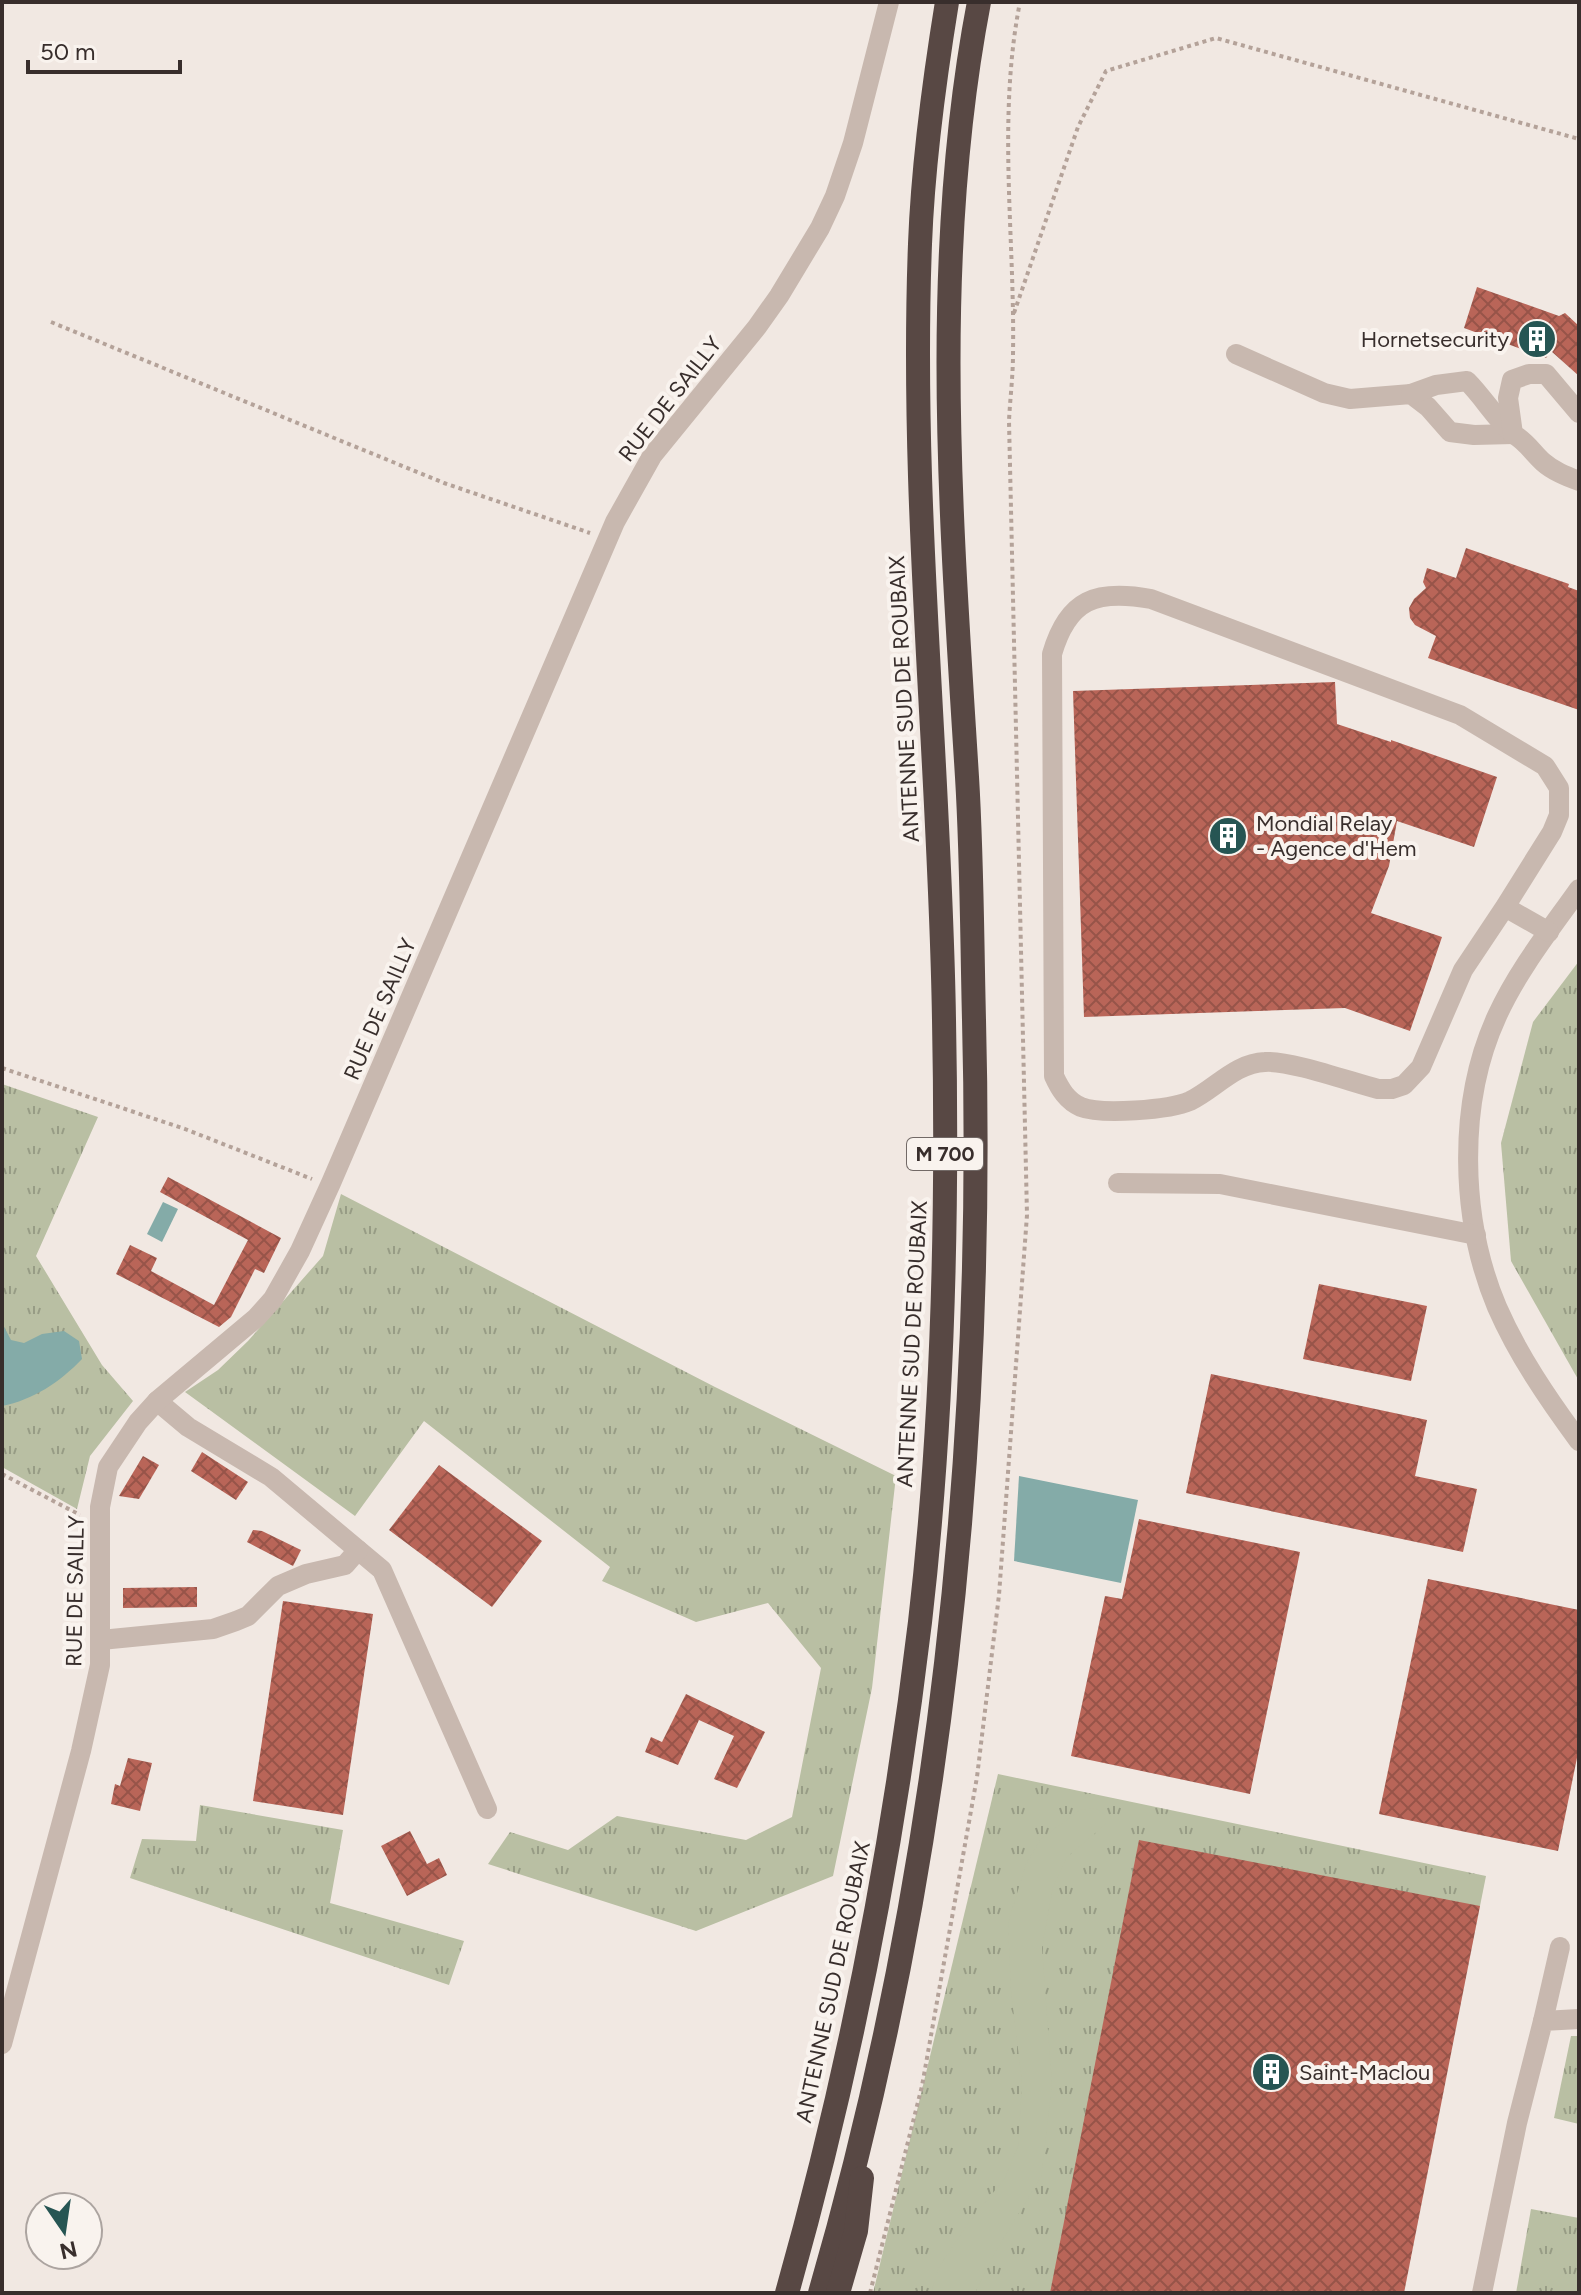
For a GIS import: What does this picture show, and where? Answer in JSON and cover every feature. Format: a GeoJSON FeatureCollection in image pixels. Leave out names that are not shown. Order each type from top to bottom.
{"type":"FeatureCollection","features":[{"type":"Feature","properties":{"kind":"highway","name":"ANTENNE SUD DE ROUBAIX"},"geometry":{"type":"LineString","coordinates":[[787,2293],[847,2054],[881,1885],[920,1620],[937,1404],[945,1237],[944,1016],[920,517],[918,362],[923,181],[947,2]]}},
{"type":"Feature","properties":{"kind":"highway","name":"M 700"},"geometry":{"type":"LineString","coordinates":[[820,2293],[864,2119],[901,1952],[928,1794],[954,1597],[971,1380],[977,1121],[967,785],[955,600],[949,384],[956,165],[979,2]]}},
{"type":"Feature","properties":{"kind":"highway"},"geometry":{"type":"LineString","coordinates":[[838,2293],[860,2210],[864,2119]]}},
{"type":"Feature","properties":{"kind":"street","name":"RUE DE SAILLY"},"geometry":{"type":"LineString","coordinates":[[2,2044],[81,1751],[100,1665],[100,1525],[102,1487],[108,1467],[138,1422],[157,1401],[256,1318],[273,1299],[300,1251],[607,539],[634,483],[652,456],[757,327],[820,228],[849,157],[889,2]]}},
{"type":"Feature","properties":{"kind":"street"},"geometry":{"type":"LineString","coordinates":[[1236,354],[1324,393],[1350,399],[1411,394],[1436,385],[1467,381],[1484,399],[1497,420],[1525,441],[1541,461],[1579,481]]}},
{"type":"Feature","properties":{"kind":"street"},"geometry":{"type":"LineString","coordinates":[[1513,434],[1508,398],[1512,380],[1529,374],[1546,374],[1579,413]]}},
{"type":"Feature","properties":{"kind":"street"},"geometry":{"type":"LineString","coordinates":[[1411,394],[1428,407],[1450,432],[1513,434]]}},
{"type":"Feature","properties":{"kind":"street"},"geometry":{"type":"LineString","coordinates":[[1120,593],[1151,599],[1460,715],[1545,766],[1559,788],[1559,815],[1552,832],[1505,907],[1463,970],[1421,1067],[1404,1085],[1378,1089],[1267,1061],[1237,1071],[1190,1101],[1174,1106],[1097,1111],[1080,1107],[1061,1091],[1054,1076],[1052,654],[1059,630],[1071,612],[1098,597],[1120,593]]}},
{"type":"Feature","properties":{"kind":"street"},"geometry":{"type":"LineString","coordinates":[[1579,889],[1522,969],[1497,1016],[1487,1041],[1472,1107],[1470,1148],[1471,1201],[1487,1281],[1506,1326],[1534,1376],[1579,1441]]}},
{"type":"Feature","properties":{"kind":"street"},"geometry":{"type":"LineString","coordinates":[[1505,907],[1549,932]]}},
{"type":"Feature","properties":{"kind":"street"},"geometry":{"type":"LineString","coordinates":[[1118,1183],[1220,1184],[1476,1235]]}},
{"type":"Feature","properties":{"kind":"street"},"geometry":{"type":"LineString","coordinates":[[157,1401],[188,1427],[271,1477],[382,1570],[487,1809]]}},
{"type":"Feature","properties":{"kind":"street"},"geometry":{"type":"LineString","coordinates":[[101,1640],[213,1629],[236,1621],[248,1616],[278,1586],[306,1574],[345,1565],[358,1550]]}},
{"type":"Feature","properties":{"kind":"street"},"geometry":{"type":"LineString","coordinates":[[1482,2293],[1517,2123],[1560,1947]]}},
{"type":"Feature","properties":{"kind":"street"},"geometry":{"type":"LineString","coordinates":[[1543,2021],[1579,2019]]}},
{"type":"Feature","properties":{"kind":"path"},"geometry":{"type":"LineString","coordinates":[[1012,319],[1078,127],[1106,71],[1216,38],[1579,139]]}},
{"type":"Feature","properties":{"kind":"path"},"geometry":{"type":"LineString","coordinates":[[51,322],[444,483],[607,539]]}},
{"type":"Feature","properties":{"kind":"path"},"geometry":{"type":"LineString","coordinates":[[2,1068],[185,1129],[330,1186]]}},
{"type":"Feature","properties":{"kind":"path"},"geometry":{"type":"LineString","coordinates":[[2,1474],[100,1525]]}},
{"type":"Feature","properties":{"kind":"green space"},"geometry":{"type":"Polygon","coordinates":[[[1579,961],[1579,1381],[1511,1261],[1501,1143],[1533,1022],[1579,961]]]}},
{"type":"Feature","properties":{"kind":"green space"},"geometry":{"type":"Polygon","coordinates":[[[2,1084],[98,1117],[36,1256],[102,1365],[133,1401],[90,1456],[77,1509],[2,1467],[2,1084]]]}},
{"type":"Feature","properties":{"kind":"green space"},"geometry":{"type":"Polygon","coordinates":[[[341,1194],[715,1387],[896,1476],[872,1688],[833,1876],[696,1931],[488,1864],[510,1832],[568,1850],[617,1816],[746,1840],[792,1817],[821,1668],[768,1603],[696,1622],[602,1581],[610,1567],[424,1421],[355,1516],[185,1392],[218,1370],[248,1341],[323,1256],[341,1194]]]}},
{"type":"Feature","properties":{"kind":"green space"},"geometry":{"type":"Polygon","coordinates":[[[998,1774],[1486,1876],[1480,1906],[1050,2293],[873,2293],[998,1774]]]}},
{"type":"Feature","properties":{"kind":"green space"},"geometry":{"type":"Polygon","coordinates":[[[200,1805],[343,1830],[330,1903],[464,1941],[449,1985],[130,1878],[142,1839],[196,1841],[200,1805]]]}},
{"type":"Feature","properties":{"kind":"green space"},"geometry":{"type":"Polygon","coordinates":[[[1095,1808],[1104,1814],[1106,1824],[1067,1857],[1053,1887],[1042,1948],[1052,2085],[1041,2177],[994,2254],[975,2293],[931,2293],[938,2269],[966,2226],[1005,2178],[1018,2146],[1022,2082],[1011,1991],[1008,1923],[1026,1864],[1041,1839],[1080,1810],[1095,1808]]]}},
{"type":"Feature","properties":{"kind":"green space"},"geometry":{"type":"Polygon","coordinates":[[[1571,2036],[1579,2036],[1579,2124],[1554,2118],[1571,2036]]]}},
{"type":"Feature","properties":{"kind":"green space"},"geometry":{"type":"Polygon","coordinates":[[[1531,2209],[1579,2218],[1579,2293],[1516,2293],[1531,2209]]]}},
{"type":"Feature","properties":{"kind":"water"},"geometry":{"type":"Polygon","coordinates":[[[163,1202],[178,1209],[162,1242],[147,1234],[163,1202]]]}},
{"type":"Feature","properties":{"kind":"water"},"geometry":{"type":"Polygon","coordinates":[[[2,1323],[11,1340],[24,1343],[42,1334],[64,1331],[79,1341],[82,1359],[45,1389],[2,1406],[2,1323]]]}},
{"type":"Feature","properties":{"kind":"water"},"geometry":{"type":"Polygon","coordinates":[[[1019,1476],[1138,1500],[1121,1583],[1014,1561],[1019,1476]]]}},
{"type":"Feature","properties":{"kind":"building","name":"Hornetsecurity"},"geometry":{"type":"Polygon","coordinates":[[[1477,287],[1559,316],[1565,313],[1579,326],[1579,376],[1551,351],[1546,358],[1464,328],[1477,287]]]}},
{"type":"Feature","properties":{"kind":"building"},"geometry":{"type":"Polygon","coordinates":[[[1466,548],[1569,584],[1568,587],[1579,591],[1579,710],[1428,658],[1436,636],[1415,625],[1409,608],[1426,588],[1423,582],[1427,568],[1456,578],[1466,548]]]}},
{"type":"Feature","properties":{"kind":"building","name":"Mondial Relay - Agence d'Hem"},"geometry":{"type":"Polygon","coordinates":[[[1335,682],[1337,724],[1497,777],[1474,847],[1397,821],[1389,866],[1371,913],[1442,937],[1410,1031],[1345,1008],[1084,1017],[1073,691],[1335,682]]]}},
{"type":"Feature","properties":{"kind":"building"},"geometry":{"type":"Polygon","coordinates":[[[168,1177],[281,1238],[264,1273],[255,1269],[231,1317],[219,1327],[116,1274],[130,1245],[157,1258],[151,1271],[214,1305],[248,1240],[160,1192],[168,1177]]]}},
{"type":"Feature","properties":{"kind":"building"},"geometry":{"type":"Polygon","coordinates":[[[1319,1284],[1427,1306],[1411,1381],[1303,1359],[1319,1284]]]}},
{"type":"Feature","properties":{"kind":"building"},"geometry":{"type":"Polygon","coordinates":[[[1211,1374],[1427,1420],[1415,1476],[1477,1489],[1463,1552],[1186,1493],[1211,1374]]]}},
{"type":"Feature","properties":{"kind":"building"},"geometry":{"type":"Polygon","coordinates":[[[202,1452],[248,1482],[236,1500],[191,1471],[202,1452]]]}},
{"type":"Feature","properties":{"kind":"building"},"geometry":{"type":"Polygon","coordinates":[[[143,1456],[159,1465],[139,1499],[119,1496],[143,1456]]]}},
{"type":"Feature","properties":{"kind":"building"},"geometry":{"type":"Polygon","coordinates":[[[439,1465],[542,1541],[492,1607],[389,1530],[439,1465]]]}},
{"type":"Feature","properties":{"kind":"building"},"geometry":{"type":"Polygon","coordinates":[[[1139,1519],[1300,1552],[1250,1794],[1071,1756],[1105,1596],[1122,1599],[1139,1519]]]}},
{"type":"Feature","properties":{"kind":"building"},"geometry":{"type":"Polygon","coordinates":[[[253,1530],[262,1531],[301,1550],[293,1566],[247,1542],[253,1530]]]}},
{"type":"Feature","properties":{"kind":"building"},"geometry":{"type":"Polygon","coordinates":[[[1428,1579],[1579,1610],[1579,1748],[1558,1851],[1379,1814],[1428,1579]]]}},
{"type":"Feature","properties":{"kind":"building"},"geometry":{"type":"Polygon","coordinates":[[[197,1587],[197,1607],[123,1608],[123,1588],[197,1587]]]}},
{"type":"Feature","properties":{"kind":"building"},"geometry":{"type":"Polygon","coordinates":[[[283,1601],[373,1614],[343,1815],[253,1801],[283,1601]]]}},
{"type":"Feature","properties":{"kind":"building"},"geometry":{"type":"Polygon","coordinates":[[[686,1694],[765,1732],[737,1788],[714,1779],[734,1736],[699,1720],[678,1765],[645,1752],[651,1737],[662,1742],[686,1694]]]}},
{"type":"Feature","properties":{"kind":"building"},"geometry":{"type":"Polygon","coordinates":[[[128,1758],[152,1763],[140,1811],[111,1804],[115,1784],[120,1786],[128,1758]]]}},
{"type":"Feature","properties":{"kind":"building"},"geometry":{"type":"Polygon","coordinates":[[[410,1831],[427,1864],[439,1858],[447,1875],[407,1896],[381,1846],[410,1831]]]}},
{"type":"Feature","properties":{"kind":"building","name":"Saint-Maclou"},"geometry":{"type":"Polygon","coordinates":[[[1139,1840],[1480,1906],[1404,2293],[1050,2293],[1139,1840]]]}},
{"type":"Feature","properties":{"kind":"place","name":"Hornetsecurity"},"geometry":{"type":"Point","coordinates":[1537,339]}},
{"type":"Feature","properties":{"kind":"place","name":"Mondial Relay - Agence d'Hem"},"geometry":{"type":"Point","coordinates":[1228,836]}},
{"type":"Feature","properties":{"kind":"place","name":"Saint-Maclou"},"geometry":{"type":"Point","coordinates":[1271,2072]}}]}
